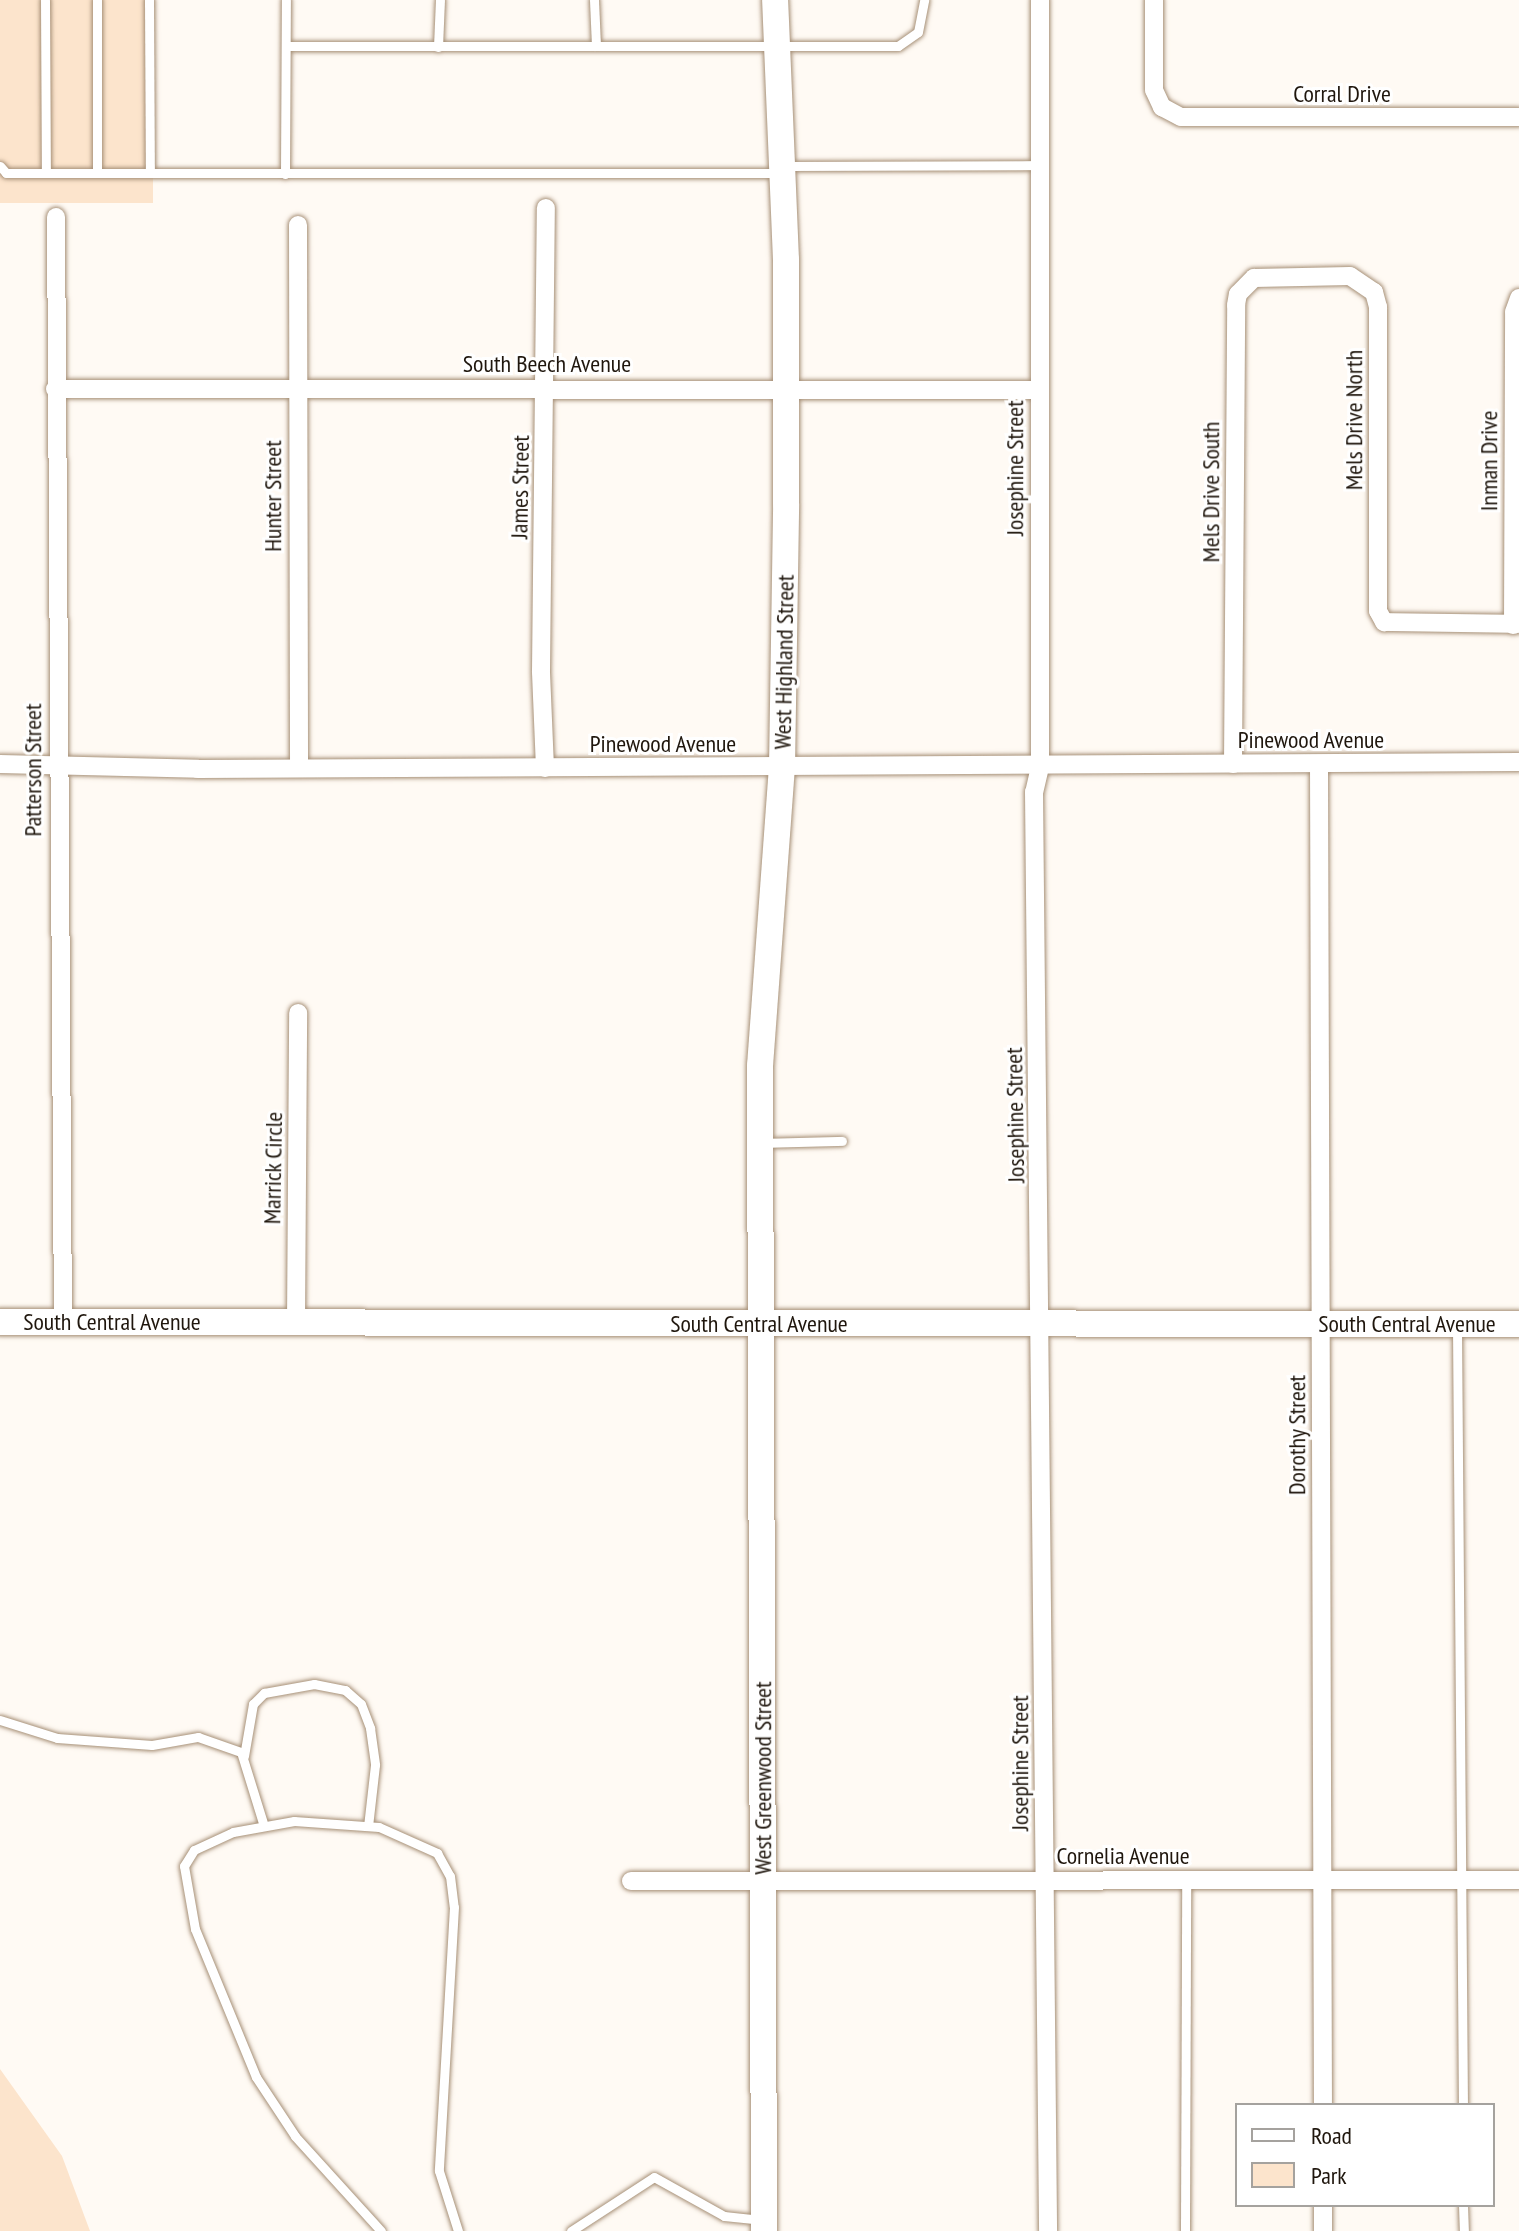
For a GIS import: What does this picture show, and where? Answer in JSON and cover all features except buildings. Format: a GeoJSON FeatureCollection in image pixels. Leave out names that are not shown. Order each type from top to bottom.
{"type":"FeatureCollection","features":[{"type":"Feature","properties":{"kind":"street","name":"West Highland Street"},"geometry":{"type":"LineString","coordinates":[[760,1324],[762,997],[782,768],[783,170],[775,0]]}},
{"type":"Feature","properties":{"kind":"street","name":"Josephine Street"},"geometry":{"type":"LineString","coordinates":[[1040,0],[1040,767],[1034,792],[1042,1325],[1048,2231]]}},
{"type":"Feature","properties":{"kind":"street","name":"Corral Drive"},"geometry":{"type":"LineString","coordinates":[[1154,0],[1154,90],[1166,110],[1181,117],[1519,117]]}},
{"type":"Feature","properties":{"kind":"street","name":"James Street"},"geometry":{"type":"LineString","coordinates":[[545,768],[541,671],[546,208]]}},
{"type":"Feature","properties":{"kind":"street","name":"Patterson Street"},"geometry":{"type":"LineString","coordinates":[[56,217],[57,769],[64,985],[63,1322]]}},
{"type":"Feature","properties":{"kind":"street","name":"Hunter Street"},"geometry":{"type":"LineString","coordinates":[[298,225],[295,387],[299,768]]}},
{"type":"Feature","properties":{"kind":"street","name":"Mels Drive North"},"geometry":{"type":"LineString","coordinates":[[1305,275],[1350,276],[1365,282],[1378,307],[1378,611],[1384,622],[1516,624]]}},
{"type":"Feature","properties":{"kind":"street","name":"Mels Drive South"},"geometry":{"type":"LineString","coordinates":[[1233,764],[1236,305],[1238,294],[1254,278],[1305,275]]}},
{"type":"Feature","properties":{"kind":"street","name":"Inman Drive"},"geometry":{"type":"LineString","coordinates":[[1516,624],[1514,312],[1519,298]]}},
{"type":"Feature","properties":{"kind":"street","name":"South Beech Avenue"},"geometry":{"type":"LineString","coordinates":[[55,389],[1039,390]]}},
{"type":"Feature","properties":{"kind":"street","name":"Pinewood Avenue"},"geometry":{"type":"LineString","coordinates":[[0,764],[57,769],[1040,767],[1519,762]]}},
{"type":"Feature","properties":{"kind":"street","name":"Dorothy Street"},"geometry":{"type":"LineString","coordinates":[[1319,765],[1323,2103]]}},
{"type":"Feature","properties":{"kind":"street","name":"Marrick Circle"},"geometry":{"type":"LineString","coordinates":[[296,1322],[298,1013]]}},
{"type":"Feature","properties":{"kind":"street","name":"South Central Avenue"},"geometry":{"type":"LineString","coordinates":[[0,1322],[1519,1324]]}},
{"type":"Feature","properties":{"kind":"street","name":"West Greenwood Street"},"geometry":{"type":"LineString","coordinates":[[760,1324],[764,2226]]}},
{"type":"Feature","properties":{"kind":"street","name":"Cornelia Avenue"},"geometry":{"type":"LineString","coordinates":[[631,1881],[1519,1880]]}},
{"type":"Feature","properties":{"kind":"street"},"geometry":{"type":"LineString","coordinates":[[1323,2207],[1323,2231]]}},
{"type":"Feature","properties":{"kind":"lane"},"geometry":{"type":"LineString","coordinates":[[45,0],[46,173]]}},
{"type":"Feature","properties":{"kind":"lane"},"geometry":{"type":"LineString","coordinates":[[97,0],[97,172]]}},
{"type":"Feature","properties":{"kind":"lane"},"geometry":{"type":"LineString","coordinates":[[149,0],[150,172]]}},
{"type":"Feature","properties":{"kind":"lane"},"geometry":{"type":"LineString","coordinates":[[285,174],[286,0]]}},
{"type":"Feature","properties":{"kind":"lane"},"geometry":{"type":"LineString","coordinates":[[438,47],[440,0]]}},
{"type":"Feature","properties":{"kind":"lane"},"geometry":{"type":"LineString","coordinates":[[594,0],[596,46]]}},
{"type":"Feature","properties":{"kind":"lane"},"geometry":{"type":"LineString","coordinates":[[286,46],[898,46],[918,32],[924,0]]}},
{"type":"Feature","properties":{"kind":"lane"},"geometry":{"type":"LineString","coordinates":[[0,166],[6,173],[285,174],[1040,165]]}},
{"type":"Feature","properties":{"kind":"lane"},"geometry":{"type":"LineString","coordinates":[[760,1143],[842,1141]]}},
{"type":"Feature","properties":{"kind":"lane"},"geometry":{"type":"LineString","coordinates":[[1457,1324],[1463,2103]]}},
{"type":"Feature","properties":{"kind":"lane"},"geometry":{"type":"LineString","coordinates":[[263,1823],[244,1757],[253,1704],[264,1693],[314,1684],[345,1690],[361,1704],[370,1728],[375,1765],[368,1826]]}},
{"type":"Feature","properties":{"kind":"lane"},"geometry":{"type":"LineString","coordinates":[[0,1720],[57,1738],[152,1745],[198,1737],[244,1757]]}},
{"type":"Feature","properties":{"kind":"lane"},"geometry":{"type":"LineString","coordinates":[[381,2231],[295,2136],[256,2077],[195,1929],[184,1866],[194,1850],[263,1823],[368,1826],[437,1853],[450,1876],[454,1907],[439,2171],[458,2231]]}},
{"type":"Feature","properties":{"kind":"lane"},"geometry":{"type":"LineString","coordinates":[[1185,2231],[1186,1880]]}},
{"type":"Feature","properties":{"kind":"lane"},"geometry":{"type":"LineString","coordinates":[[571,2231],[654,2177],[724,2216],[764,2226]]}},
{"type":"Feature","properties":{"kind":"lane"},"geometry":{"type":"LineString","coordinates":[[1463,2207],[1464,2231]]}},
{"type":"Feature","properties":{"kind":"green space"},"geometry":{"type":"Polygon","coordinates":[[[0,0],[153,0],[153,203],[0,203],[0,0]]]}},
{"type":"Feature","properties":{"kind":"green space"},"geometry":{"type":"Polygon","coordinates":[[[0,2069],[62,2156],[90,2231],[0,2231],[0,2069]]]}}]}
